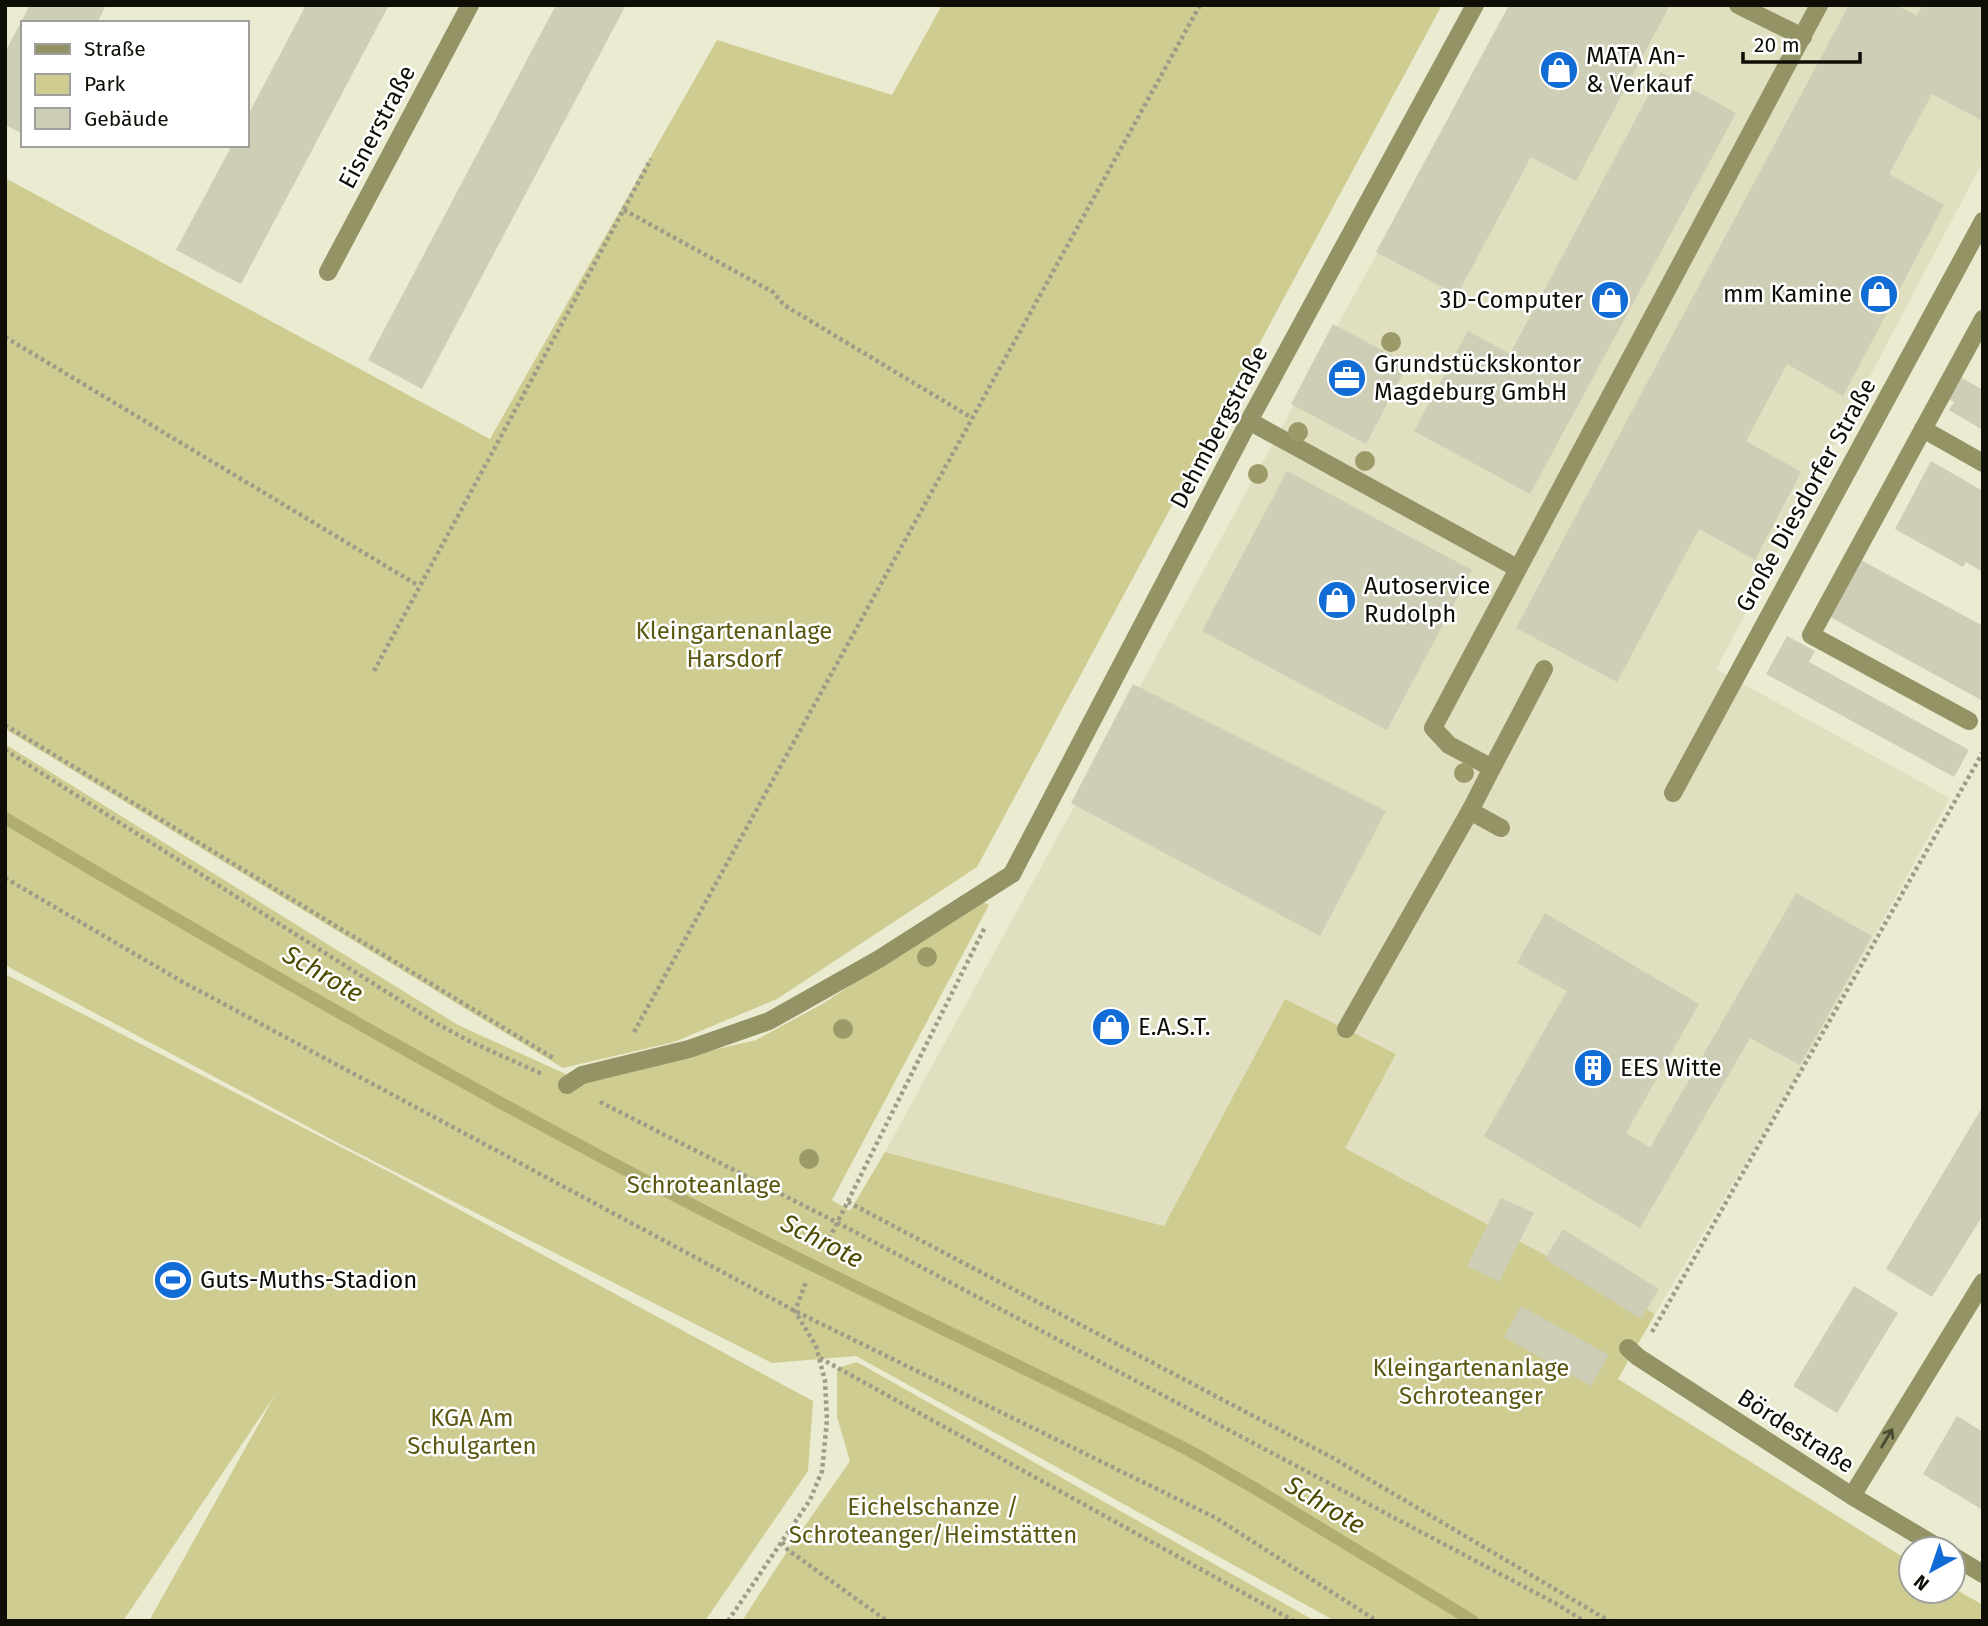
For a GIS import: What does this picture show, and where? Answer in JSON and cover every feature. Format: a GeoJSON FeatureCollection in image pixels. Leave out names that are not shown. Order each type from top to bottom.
{"type":"FeatureCollection","features":[{"type":"Feature","properties":{"kind":"street","name":"Eisnerstraße"},"geometry":{"type":"LineString","coordinates":[[328,272],[470,5]]}},
{"type":"Feature","properties":{"kind":"street","name":"Dehmbergstraße"},"geometry":{"type":"LineString","coordinates":[[567,1085],[582,1076],[689,1049],[769,1021],[879,959],[1012,874],[1249,421],[1475,5]]}},
{"type":"Feature","properties":{"kind":"street"},"geometry":{"type":"LineString","coordinates":[[1738,5],[1803,37]]}},
{"type":"Feature","properties":{"kind":"street"},"geometry":{"type":"LineString","coordinates":[[1492,768],[1449,745],[1433,728],[1819,5]]}},
{"type":"Feature","properties":{"kind":"street","name":"Große Diesdorfer Straße"},"geometry":{"type":"LineString","coordinates":[[1673,793],[1983,220]]}},
{"type":"Feature","properties":{"kind":"street"},"geometry":{"type":"LineString","coordinates":[[1969,721],[1811,635],[1983,319]]}},
{"type":"Feature","properties":{"kind":"street"},"geometry":{"type":"LineString","coordinates":[[1249,421],[1517,568]]}},
{"type":"Feature","properties":{"kind":"street"},"geometry":{"type":"LineString","coordinates":[[1923,429],[1983,463]]}},
{"type":"Feature","properties":{"kind":"street"},"geometry":{"type":"LineString","coordinates":[[1346,1028],[1470,811],[1544,669]]}},
{"type":"Feature","properties":{"kind":"street"},"geometry":{"type":"LineString","coordinates":[[1470,811],[1501,828]]}},
{"type":"Feature","properties":{"kind":"street"},"geometry":{"type":"LineString","coordinates":[[1852,1496],[1983,1282]]}},
{"type":"Feature","properties":{"kind":"street","name":"Bördestraße"},"geometry":{"type":"LineString","coordinates":[[1633,1353],[1852,1496],[1917,1535]]}},
{"type":"Feature","properties":{"kind":"street"},"geometry":{"type":"LineString","coordinates":[[1967,1564],[1983,1574]]}},
{"type":"Feature","properties":{"kind":"path"},"geometry":{"type":"LineString","coordinates":[[629,1041],[1200,5]]}},
{"type":"Feature","properties":{"kind":"path"},"geometry":{"type":"LineString","coordinates":[[374,671],[650,159]]}},
{"type":"Feature","properties":{"kind":"path"},"geometry":{"type":"LineString","coordinates":[[624,210],[773,292],[784,305],[972,418]]}},
{"type":"Feature","properties":{"kind":"path"},"geometry":{"type":"LineString","coordinates":[[5,337],[419,586]]}},
{"type":"Feature","properties":{"kind":"path"},"geometry":{"type":"LineString","coordinates":[[5,725],[562,1063]]}},
{"type":"Feature","properties":{"kind":"path"},"geometry":{"type":"LineString","coordinates":[[5,750],[434,1022],[469,1041],[567,1085],[838,1223],[1584,1621]]}},
{"type":"Feature","properties":{"kind":"path"},"geometry":{"type":"LineString","coordinates":[[1633,1353],[1983,752]]}},
{"type":"Feature","properties":{"kind":"path"},"geometry":{"type":"LineString","coordinates":[[5,878],[181,981],[795,1311],[1216,1518],[1377,1621]]}},
{"type":"Feature","properties":{"kind":"path"},"geometry":{"type":"LineString","coordinates":[[826,1245],[987,923]]}},
{"type":"Feature","properties":{"kind":"path"},"geometry":{"type":"LineString","coordinates":[[848,1202],[1333,1458],[1609,1621]]}},
{"type":"Feature","properties":{"kind":"path"},"geometry":{"type":"LineString","coordinates":[[795,1311],[806,1282]]}},
{"type":"Feature","properties":{"kind":"path"},"geometry":{"type":"LineString","coordinates":[[728,1621],[810,1500],[822,1471],[826,1447],[825,1381],[810,1333],[795,1311]]}},
{"type":"Feature","properties":{"kind":"path"},"geometry":{"type":"LineString","coordinates":[[820,1358],[1294,1621]]}},
{"type":"Feature","properties":{"kind":"path"},"geometry":{"type":"LineString","coordinates":[[782,1542],[788,1550],[887,1621]]}},
{"type":"Feature","properties":{"kind":"shaded area"},"geometry":{"type":"Polygon","coordinates":[[[1513,5],[1983,5],[1983,161],[1716,669],[1950,798],[1800,1071],[1655,1314],[1345,1148],[1285,999],[1165,1226],[885,1152],[1513,5]]]}},
{"type":"Feature","properties":{"kind":"green space","name":"Kleingartenanlage Harsdorf"},"geometry":{"type":"Polygon","coordinates":[[[942,5],[1442,5],[977,867],[777,999],[674,1042],[563,1068],[5,729],[5,178],[490,439],[717,40],[892,95],[942,5]]]}},
{"type":"Feature","properties":{"kind":"green space"},"geometry":{"type":"Polygon","coordinates":[[[5,744],[458,1025],[581,1081],[756,1040],[824,1003],[979,900],[989,905],[832,1200],[850,1211],[885,1152],[1164,1226],[1285,999],[1396,1054],[1345,1148],[1655,1314],[1618,1379],[1897,1553],[1897,1605],[1967,1605],[1967,1596],[1983,1605],[1983,1621],[1335,1621],[856,1356],[772,1363],[340,1144],[5,965],[5,744]]]}},
{"type":"Feature","properties":{"kind":"green space","name":"KGA Am Schulgarten"},"geometry":{"type":"Polygon","coordinates":[[[5,974],[399,1177],[813,1401],[808,1471],[705,1621],[149,1621],[275,1395],[123,1621],[5,1621],[5,974]]]}},
{"type":"Feature","properties":{"kind":"green space","name":"Eichelschanze / Schroteanger/Heimstätten"},"geometry":{"type":"Polygon","coordinates":[[[857,1362],[1315,1621],[742,1621],[850,1461],[837,1417],[837,1368],[857,1362]]]}},
{"type":"Feature","properties":{"kind":"building"},"geometry":{"type":"Polygon","coordinates":[[[30,5],[106,5],[98,21],[21,21],[30,5]]]}},
{"type":"Feature","properties":{"kind":"building"},"geometry":{"type":"Polygon","coordinates":[[[306,5],[389,5],[241,284],[176,250],[231,147],[248,147],[248,115],[306,5]]]}},
{"type":"Feature","properties":{"kind":"building"},"geometry":{"type":"Polygon","coordinates":[[[556,5],[626,5],[422,389],[368,360],[556,5]]]}},
{"type":"Feature","properties":{"kind":"building"},"geometry":{"type":"Polygon","coordinates":[[[1509,5],[1670,5],[1576,181],[1531,157],[1457,295],[1376,252],[1509,5]]]}},
{"type":"Feature","properties":{"kind":"building"},"geometry":{"type":"Polygon","coordinates":[[[1849,5],[1896,5],[1917,16],[1923,5],[1983,5],[1983,121],[1932,94],[1889,174],[1944,205],[1843,396],[1787,364],[1746,441],[1801,472],[1755,560],[1699,529],[1617,682],[1516,628],[1849,5]]]}},
{"type":"Feature","properties":{"kind":"building"},"geometry":{"type":"Polygon","coordinates":[[[21,22],[21,133],[5,125],[5,52],[21,22]]]}},
{"type":"Feature","properties":{"kind":"building"},"geometry":{"type":"Polygon","coordinates":[[[1661,72],[1736,113],[1530,494],[1414,431],[1468,331],[1510,354],[1661,72]]]}},
{"type":"Feature","properties":{"kind":"building"},"geometry":{"type":"Polygon","coordinates":[[[1333,324],[1408,364],[1366,444],[1291,404],[1333,324]]]}},
{"type":"Feature","properties":{"kind":"building"},"geometry":{"type":"Polygon","coordinates":[[[1957,375],[1983,390],[1983,430],[1949,410],[1954,402],[1944,397],[1957,375]]]}},
{"type":"Feature","properties":{"kind":"building"},"geometry":{"type":"Polygon","coordinates":[[[1931,461],[1983,491],[1983,572],[1966,562],[1963,567],[1895,529],[1931,461]]]}},
{"type":"Feature","properties":{"kind":"building","name":"Autoservice Rudolph"},"geometry":{"type":"Polygon","coordinates":[[[1287,471],[1472,570],[1387,730],[1202,631],[1287,471]]]}},
{"type":"Feature","properties":{"kind":"building"},"geometry":{"type":"Polygon","coordinates":[[[1861,560],[1983,626],[1983,701],[1830,617],[1861,560]]]}},
{"type":"Feature","properties":{"kind":"building"},"geometry":{"type":"Polygon","coordinates":[[[1787,636],[1815,651],[1809,662],[1969,750],[1954,777],[1766,674],[1787,636]]]}},
{"type":"Feature","properties":{"kind":"building"},"geometry":{"type":"Polygon","coordinates":[[[1133,684],[1386,811],[1320,936],[1071,803],[1133,684]]]}},
{"type":"Feature","properties":{"kind":"building","name":"EES Witte"},"geometry":{"type":"Polygon","coordinates":[[[1796,893],[1872,936],[1800,1065],[1750,1038],[1640,1228],[1484,1136],[1567,991],[1517,963],[1545,913],[1699,1004],[1626,1133],[1650,1148],[1796,893]]]}},
{"type":"Feature","properties":{"kind":"building"},"geometry":{"type":"Polygon","coordinates":[[[1983,1106],[1983,1215],[1932,1297],[1886,1269],[1983,1106]]]}},
{"type":"Feature","properties":{"kind":"building"},"geometry":{"type":"Polygon","coordinates":[[[1501,1198],[1534,1213],[1499,1282],[1467,1266],[1501,1198]]]}},
{"type":"Feature","properties":{"kind":"building"},"geometry":{"type":"Polygon","coordinates":[[[1563,1229],[1659,1289],[1641,1319],[1545,1259],[1563,1229]]]}},
{"type":"Feature","properties":{"kind":"building"},"geometry":{"type":"Polygon","coordinates":[[[1854,1286],[1898,1313],[1837,1413],[1793,1386],[1854,1286]]]}},
{"type":"Feature","properties":{"kind":"building"},"geometry":{"type":"Polygon","coordinates":[[[1521,1306],[1609,1355],[1591,1386],[1504,1337],[1521,1306]]]}},
{"type":"Feature","properties":{"kind":"building"},"geometry":{"type":"Polygon","coordinates":[[[1957,1416],[1983,1432],[1983,1510],[1923,1474],[1957,1416]]]}},
{"type":"Feature","properties":{"kind":"waterway","name":"Schrote"},"geometry":{"type":"LineString","coordinates":[[5,818],[329,1007],[575,1143],[790,1254],[1190,1451],[1473,1621]]}},
{"type":"Feature","properties":{"kind":"place","name":"MATA An- & Verkauf"},"geometry":{"type":"Point","coordinates":[1559,70]}},
{"type":"Feature","properties":{"kind":"place","name":"mm Kamine"},"geometry":{"type":"Point","coordinates":[1879,294]}},
{"type":"Feature","properties":{"kind":"place","name":"3D-Computer"},"geometry":{"type":"Point","coordinates":[1610,300]}},
{"type":"Feature","properties":{"kind":"place","name":"Grundstückskontor Magdeburg GmbH"},"geometry":{"type":"Point","coordinates":[1347,378]}},
{"type":"Feature","properties":{"kind":"place","name":"Autoservice Rudolph"},"geometry":{"type":"Point","coordinates":[1337,600]}},
{"type":"Feature","properties":{"kind":"place","name":"E.A.S.T."},"geometry":{"type":"Point","coordinates":[1111,1027]}},
{"type":"Feature","properties":{"kind":"place","name":"EES Witte"},"geometry":{"type":"Point","coordinates":[1593,1068]}},
{"type":"Feature","properties":{"kind":"place","name":"Guts-Muths-Stadion"},"geometry":{"type":"Point","coordinates":[173,1280]}},
{"type":"Feature","properties":{"kind":"park label","name":"Schroteanlage"},"geometry":{"type":"Point","coordinates":[704,1185]}},
{"type":"Feature","properties":{"kind":"park label","name":"Kleingartenanlage Schroteanger"},"geometry":{"type":"Point","coordinates":[1471,1382]}}]}
